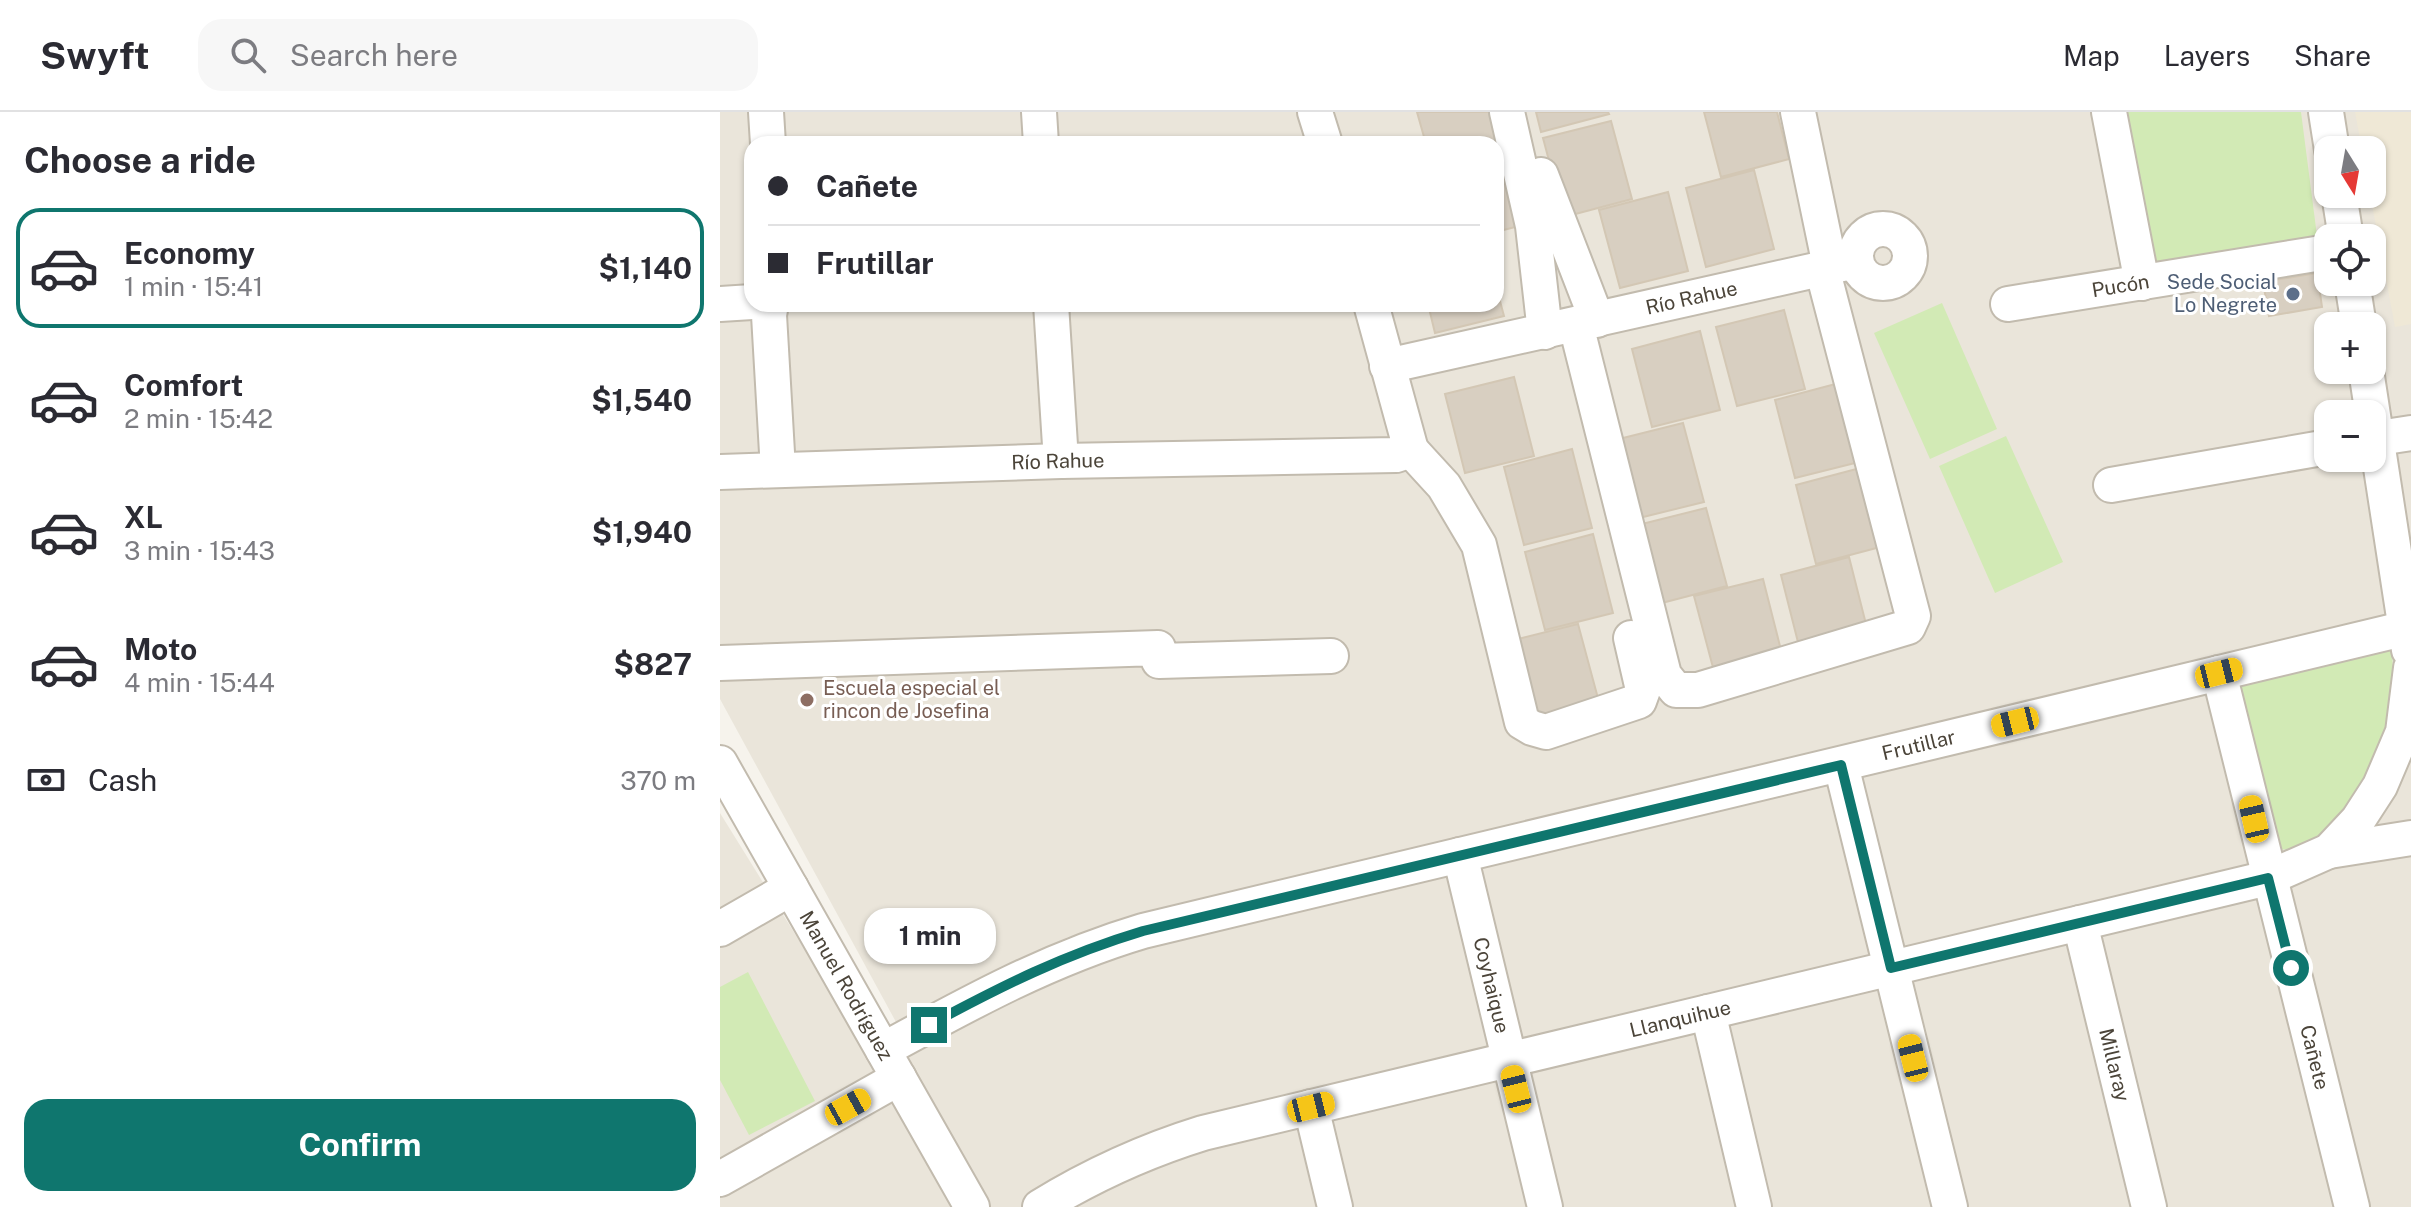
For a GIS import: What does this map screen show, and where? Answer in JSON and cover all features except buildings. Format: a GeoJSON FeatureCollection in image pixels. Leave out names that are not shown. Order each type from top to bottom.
{"type":"FeatureCollection","features":[{"type":"Feature","properties":{"kind":"street"},"geometry":{"type":"LineString","coordinates":[[766,112],[768,136]]}},
{"type":"Feature","properties":{"kind":"street"},"geometry":{"type":"LineString","coordinates":[[1039,112],[1040,136]]}},
{"type":"Feature","properties":{"kind":"street"},"geometry":{"type":"LineString","coordinates":[[1315,112],[1322,136]]}},
{"type":"Feature","properties":{"kind":"street"},"geometry":{"type":"LineString","coordinates":[[1507,112],[1533,226],[1573,326]]}},
{"type":"Feature","properties":{"kind":"street"},"geometry":{"type":"LineString","coordinates":[[1527,112],[1540,172],[1553,212],[1573,326],[1664,675],[1676,690],[1698,690],[1908,627],[1913,616],[1836,265],[1798,112]]}},
{"type":"Feature","properties":{"kind":"street"},"geometry":{"type":"LineString","coordinates":[[2109,112],[2142,283]]}},
{"type":"Feature","properties":{"kind":"street"},"geometry":{"type":"LineString","coordinates":[[2326,112],[2330,136]]}},
{"type":"Feature","properties":{"kind":"street","name":"Pucón"},"geometry":{"type":"LineString","coordinates":[[2008,304],[2314,254]]}},
{"type":"Feature","properties":{"kind":"street","name":"Río Rahue"},"geometry":{"type":"LineString","coordinates":[[1387,366],[1836,265]]}},
{"type":"Feature","properties":{"kind":"street"},"geometry":{"type":"LineString","coordinates":[[720,304],[744,302]]}},
{"type":"Feature","properties":{"kind":"street"},"geometry":{"type":"LineString","coordinates":[[770,312],[778,470]]}},
{"type":"Feature","properties":{"kind":"street"},"geometry":{"type":"LineString","coordinates":[[1052,312],[1061,461]]}},
{"type":"Feature","properties":{"kind":"street"},"geometry":{"type":"LineString","coordinates":[[1373,312],[1404,452],[1444,486],[1479,545],[1522,722],[1546,732],[1639,701],[1643,690],[1563,371]]}},
{"type":"Feature","properties":{"kind":"street"},"geometry":{"type":"LineString","coordinates":[[2386,436],[2411,433]]}},
{"type":"Feature","properties":{"kind":"street"},"geometry":{"type":"LineString","coordinates":[[2111,485],[2314,449]]}},
{"type":"Feature","properties":{"kind":"street","name":"Río Rahue"},"geometry":{"type":"LineString","coordinates":[[720,472],[1404,452]]}},
{"type":"Feature","properties":{"kind":"street","name":"Llanquihue"},"geometry":{"type":"LineString","coordinates":[[2329,851],[2358,820],[2380,786],[2403,732],[2411,668],[2409,628],[2380,472]]}},
{"type":"Feature","properties":{"kind":"street","name":"Frutillar"},"geometry":{"type":"LineString","coordinates":[[720,1179],[1030,972],[1103,943],[2409,628]]}},
{"type":"Feature","properties":{"kind":"street"},"geometry":{"type":"LineString","coordinates":[[720,663],[1158,648],[1159,661],[1331,656]]}},
{"type":"Feature","properties":{"kind":"street","name":"Cañete"},"geometry":{"type":"LineString","coordinates":[[2219,673],[2352,1207]]}},
{"type":"Feature","properties":{"kind":"street","name":"Manuel Rodríguez"},"geometry":{"type":"LineString","coordinates":[[720,763],[972,1207]]}},
{"type":"Feature","properties":{"kind":"street"},"geometry":{"type":"LineString","coordinates":[[1841,765],[1950,1207]]}},
{"type":"Feature","properties":{"kind":"street","name":"Llanquihue"},"geometry":{"type":"LineString","coordinates":[[1040,1207],[1105,1169],[1203,1133],[2268,878],[2329,851],[2411,838]]}},
{"type":"Feature","properties":{"kind":"street","name":"Coyhaique"},"geometry":{"type":"LineString","coordinates":[[1460,855],[1545,1207]]}},
{"type":"Feature","properties":{"kind":"street"},"geometry":{"type":"LineString","coordinates":[[720,929],[791,888]]}},
{"type":"Feature","properties":{"kind":"street","name":"Millaray"},"geometry":{"type":"LineString","coordinates":[[2080,923],[2149,1207]]}},
{"type":"Feature","properties":{"kind":"street"},"geometry":{"type":"LineString","coordinates":[[1708,1012],[1754,1207]]}},
{"type":"Feature","properties":{"kind":"street"},"geometry":{"type":"LineString","coordinates":[[1311,1107],[1335,1207]]}},
{"type":"Feature","properties":{"kind":"shaded area"},"geometry":{"type":"Polygon","coordinates":[[[720,112],[2411,112],[2411,1207],[720,1207],[720,813],[875,1063],[1065,960],[2130,682],[1068,937],[896,1022],[720,699],[720,112]]]}},
{"type":"Feature","properties":{"kind":"shaded area"},"geometry":{"type":"Polygon","coordinates":[[[2355,112],[2411,112],[2411,324],[2395,327],[2386,279],[2386,224],[2376,224],[2373,208],[2386,208],[2386,136],[2359,136],[2355,112]]]}},
{"type":"Feature","properties":{"kind":"green space"},"geometry":{"type":"Polygon","coordinates":[[[2125,112],[2301,112],[2315,224],[2314,237],[2152,264],[2125,112]]]}},
{"type":"Feature","properties":{"kind":"green space"},"geometry":{"type":"Polygon","coordinates":[[[1942,303],[1997,429],[1930,459],[1874,333],[1942,303]]]}},
{"type":"Feature","properties":{"kind":"green space"},"geometry":{"type":"Polygon","coordinates":[[[2006,436],[2063,562],[1995,593],[1939,466],[2006,436]]]}},
{"type":"Feature","properties":{"kind":"green space"},"geometry":{"type":"Polygon","coordinates":[[[2392,645],[2391,725],[2378,771],[2349,812],[2321,835],[2296,848],[2276,849],[2234,682],[2392,645]]]}},
{"type":"Feature","properties":{"kind":"green space"},"geometry":{"type":"Polygon","coordinates":[[[748,972],[815,1101],[749,1135],[720,1080],[720,987],[748,972]]]}},
{"type":"Feature","properties":{"kind":"place","name":"Sede Social Lo Negrete"},"geometry":{"type":"Point","coordinates":[2293,294]}},
{"type":"Feature","properties":{"kind":"place","name":"Escuela especial el rincon de Josefina"},"geometry":{"type":"Point","coordinates":[807,700]}},
{"type":"Feature","properties":{"kind":"route"},"geometry":{"type":"LineString","coordinates":[[929,1025],[1030,972],[1143,931],[1841,765],[1891,968],[2268,878],[2291,968]]}}]}
